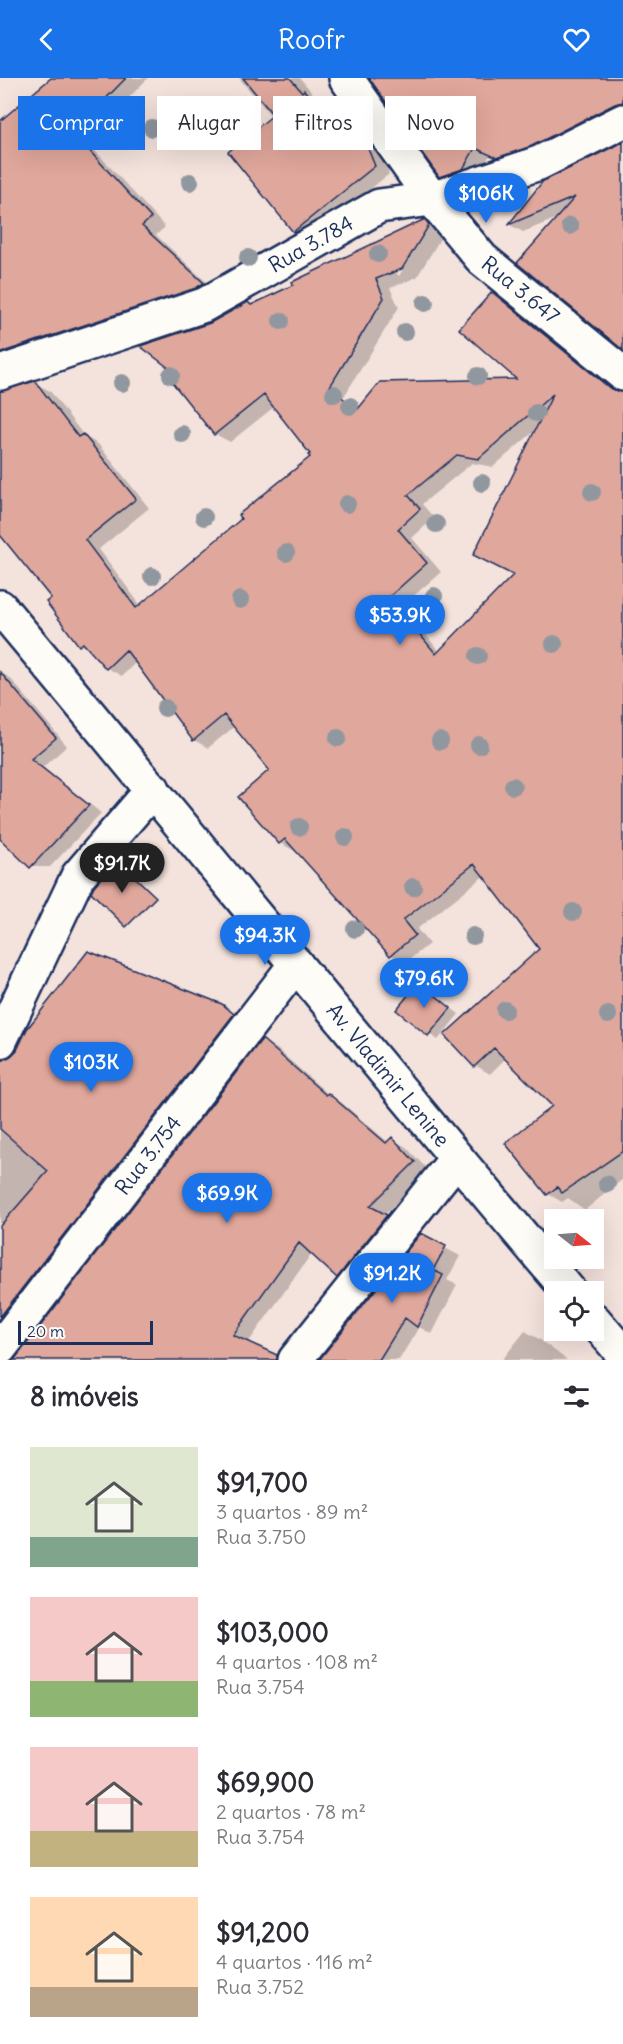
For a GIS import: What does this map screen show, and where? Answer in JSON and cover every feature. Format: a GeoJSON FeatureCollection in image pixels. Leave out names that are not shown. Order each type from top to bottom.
{"type":"FeatureCollection","features":[{"type":"Feature","properties":{"kind":"street","name":"Rua 3.647"},"geometry":{"type":"LineString","coordinates":[[346,78],[432,199],[482,259],[623,374]]}},
{"type":"Feature","properties":{"kind":"street","name":"Rua 3.784"},"geometry":{"type":"LineString","coordinates":[[0,373],[204,305],[379,206],[432,199],[539,163],[623,122]]}},
{"type":"Feature","properties":{"kind":"street","name":"Av. Vladimir Lenine"},"geometry":{"type":"LineString","coordinates":[[0,607],[153,789],[456,1159],[561,1281]]}},
{"type":"Feature","properties":{"kind":"street"},"geometry":{"type":"LineString","coordinates":[[0,1041],[78,876],[153,789]]}},
{"type":"Feature","properties":{"kind":"street","name":"Rua 3.754"},"geometry":{"type":"LineString","coordinates":[[0,1348],[296,964]]}},
{"type":"Feature","properties":{"kind":"street"},"geometry":{"type":"LineString","coordinates":[[295,1360],[456,1159]]}},
{"type":"Feature","properties":{"kind":"street"},"geometry":{"type":"LineString","coordinates":[[604,1332],[623,1354]]}},
{"type":"Feature","properties":{"kind":"building"},"geometry":{"type":"Polygon","coordinates":[[[51,78],[126,78],[108,96],[30,96],[51,78]]]}},
{"type":"Feature","properties":{"kind":"building"},"geometry":{"type":"Polygon","coordinates":[[[243,78],[290,78],[309,96],[273,96],[273,115],[261,100],[261,96],[258,96],[243,78]]]}},
{"type":"Feature","properties":{"kind":"building"},"geometry":{"type":"Polygon","coordinates":[[[369,78],[623,78],[623,102],[532,146],[497,158],[476,148],[476,96],[385,96],[385,101],[369,78]]]}},
{"type":"Feature","properties":{"kind":"building"},"geometry":{"type":"Polygon","coordinates":[[[18,106],[18,150],[89,150],[151,218],[142,226],[204,283],[196,288],[0,353],[0,121],[18,106]]]}},
{"type":"Feature","properties":{"kind":"building"},"geometry":{"type":"Polygon","coordinates":[[[273,115],[273,150],[368,150],[375,166],[293,232],[228,152],[230,150],[261,150],[261,125],[273,115]]]}},
{"type":"Feature","properties":{"kind":"building"},"geometry":{"type":"Polygon","coordinates":[[[623,142],[623,350],[517,263],[575,197],[508,225],[543,181],[623,142]]]}},
{"type":"Feature","properties":{"kind":"building"},"geometry":{"type":"Polygon","coordinates":[[[420,150],[474,150],[463,169],[439,177],[420,150]]]}},
{"type":"Feature","properties":{"kind":"building"},"geometry":{"type":"Polygon","coordinates":[[[425,219],[429,225],[402,269],[376,279],[384,298],[329,388],[358,409],[380,382],[516,379],[459,329],[492,292],[611,389],[623,392],[623,1151],[562,1193],[557,1187],[547,1195],[505,1143],[552,1106],[494,1048],[474,1067],[444,1035],[539,949],[474,864],[403,920],[415,935],[390,956],[285,839],[279,844],[238,797],[269,770],[224,715],[193,741],[126,650],[106,669],[83,643],[79,646],[46,602],[51,598],[0,535],[0,391],[35,381],[78,437],[83,434],[136,499],[85,540],[136,608],[241,519],[238,515],[310,457],[308,455],[310,454],[264,395],[214,435],[168,377],[174,372],[140,346],[210,323],[248,302],[251,305],[293,285],[292,282],[425,219]],[[553,394],[478,459],[457,455],[408,495],[420,509],[398,529],[427,563],[389,597],[436,654],[513,575],[473,555],[553,394]]]}},
{"type":"Feature","properties":{"kind":"building"},"geometry":{"type":"Polygon","coordinates":[[[0,672],[56,738],[31,759],[89,805],[30,868],[0,839],[0,672]]]}},
{"type":"Feature","properties":{"kind":"building"},"geometry":{"type":"Polygon","coordinates":[[[117,860],[156,897],[126,927],[91,892],[117,860]]]}},
{"type":"Feature","properties":{"kind":"building"},"geometry":{"type":"Polygon","coordinates":[[[88,951],[222,1004],[234,1014],[0,1317],[0,1226],[48,1171],[0,1129],[0,1062],[17,1050],[27,1029],[88,951]]]}},
{"type":"Feature","properties":{"kind":"building"},"geometry":{"type":"Polygon","coordinates":[[[419,982],[451,1008],[428,1036],[396,1010],[419,982]]]}},
{"type":"Feature","properties":{"kind":"building"},"geometry":{"type":"Polygon","coordinates":[[[262,1039],[386,1143],[392,1137],[415,1162],[370,1206],[387,1215],[337,1278],[299,1243],[233,1335],[277,1355],[277,1360],[14,1360],[262,1039]]]}},
{"type":"Feature","properties":{"kind":"building"},"geometry":{"type":"Polygon","coordinates":[[[421,1233],[446,1246],[433,1270],[443,1275],[417,1327],[405,1318],[379,1360],[319,1360],[421,1233]]]}}]}
